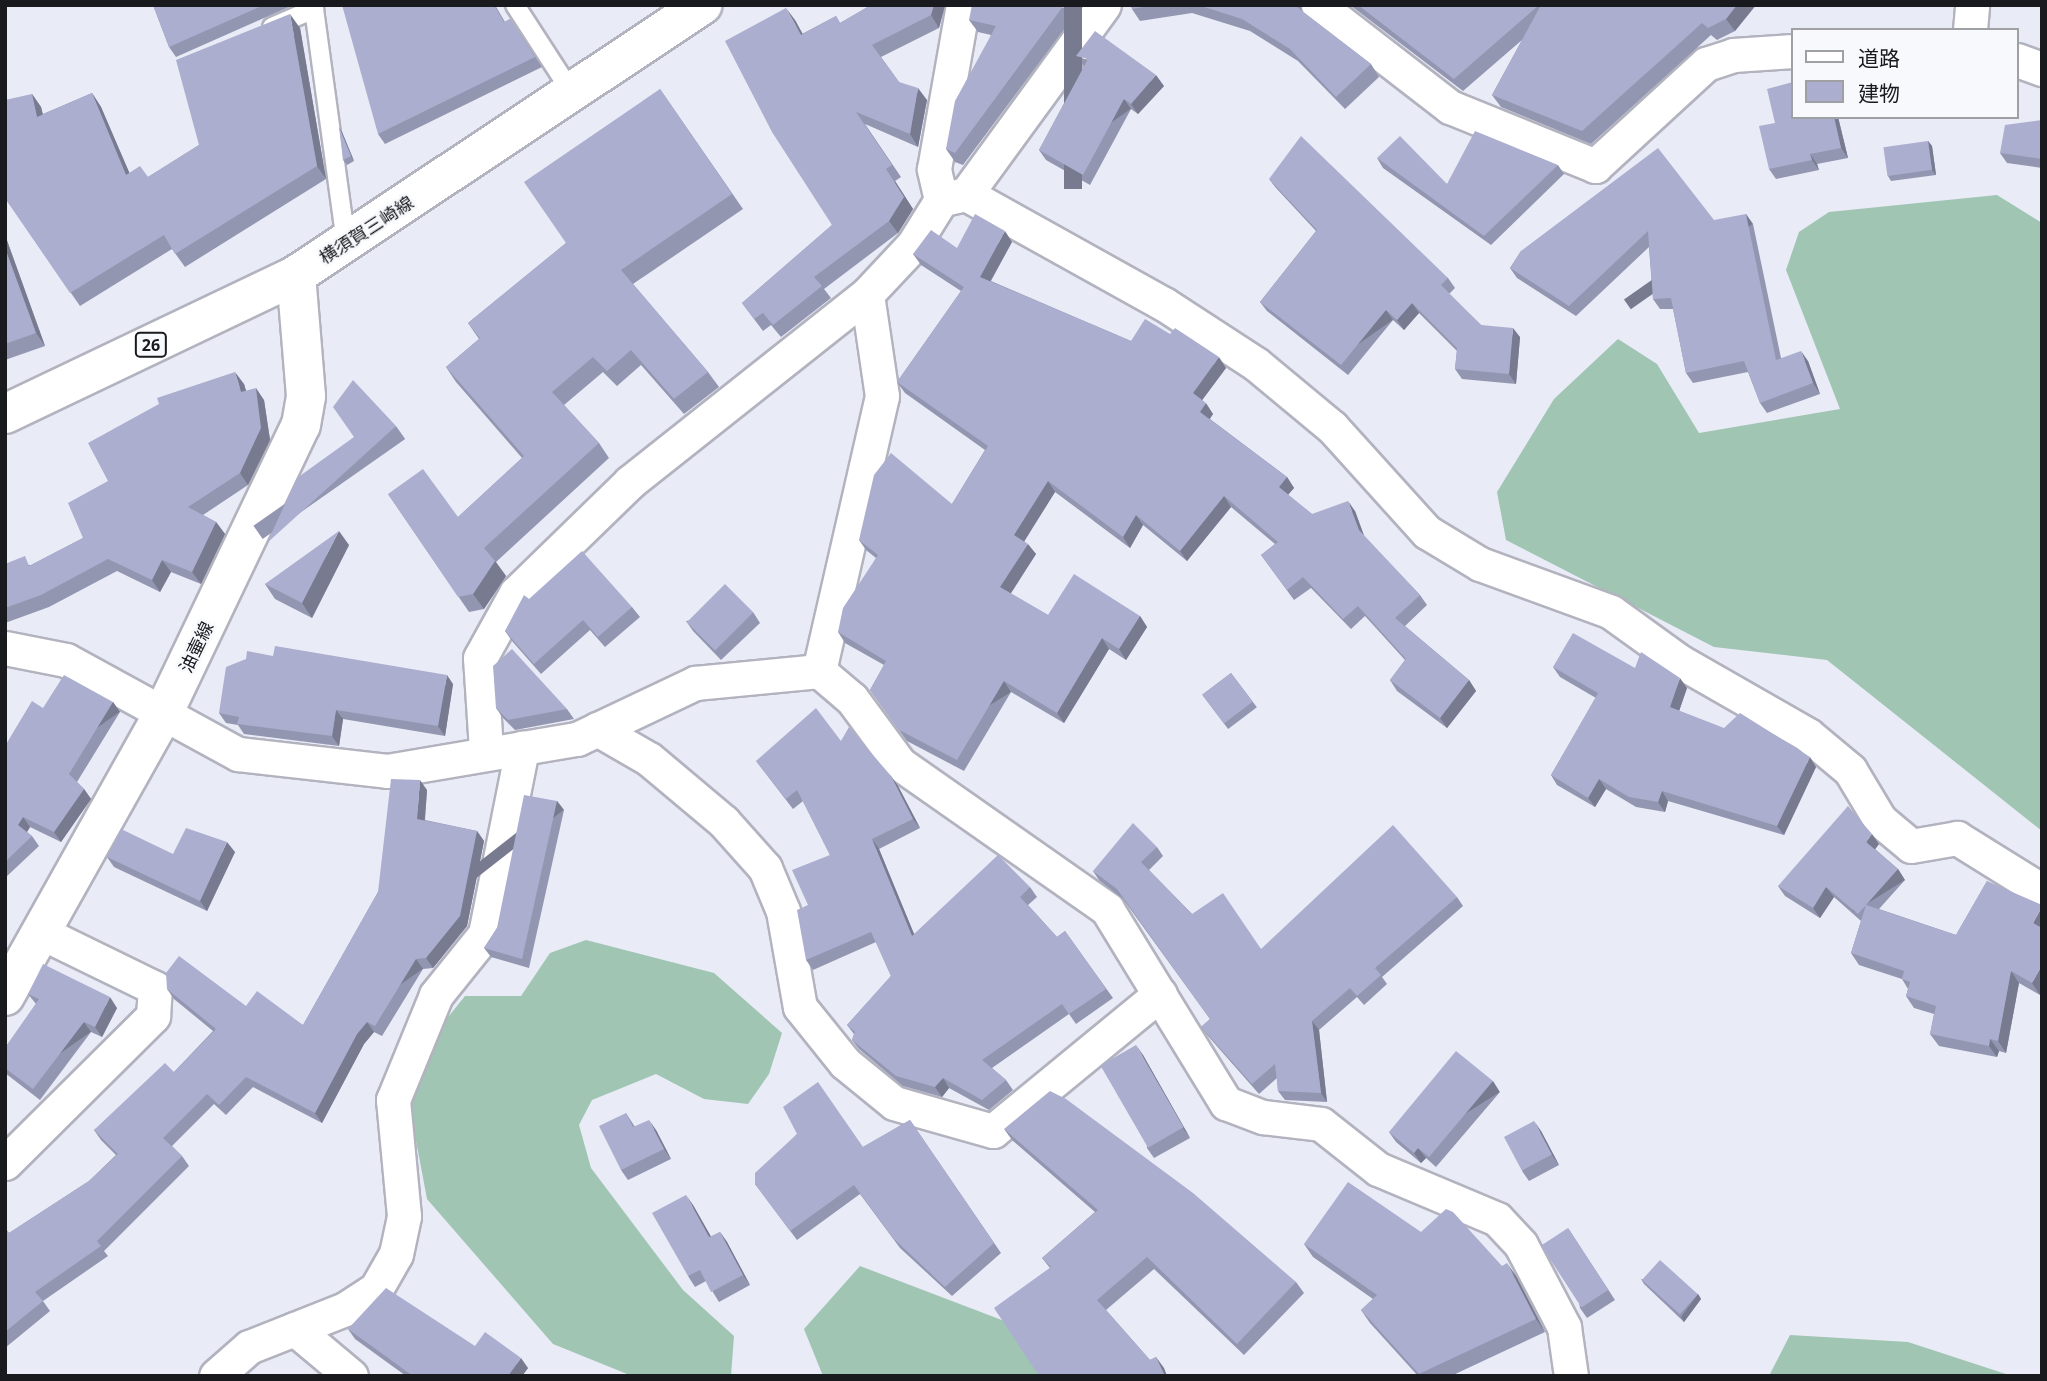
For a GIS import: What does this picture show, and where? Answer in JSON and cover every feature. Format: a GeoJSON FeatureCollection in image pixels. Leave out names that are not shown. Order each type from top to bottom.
{"type":"FeatureCollection","features":[{"type":"Feature","properties":{"kind":"main road","name":"横須賀三崎線"},"geometry":{"type":"LineString","coordinates":[[5,414],[296,275],[702,5]]}},
{"type":"Feature","properties":{"kind":"main road","name":"油壷線"},"geometry":{"type":"LineString","coordinates":[[5,996],[162,716],[301,425],[306,387],[296,275]]}},
{"type":"Feature","properties":{"kind":"street"},"geometry":{"type":"LineString","coordinates":[[962,5],[934,169],[954,197],[1164,304],[1256,364],[1332,427],[1427,532],[1480,564],[1611,612],[1808,735],[1850,770],[1880,820],[1910,846],[1957,838],[2042,891]]}},
{"type":"Feature","properties":{"kind":"street"},"geometry":{"type":"LineString","coordinates":[[485,750],[480,659],[516,593],[630,482],[867,294],[954,197],[1104,5]]}},
{"type":"Feature","properties":{"kind":"street"},"geometry":{"type":"LineString","coordinates":[[1318,5],[1450,107],[1595,166],[1706,64],[1733,55],[1792,51]]}},
{"type":"Feature","properties":{"kind":"street"},"geometry":{"type":"LineString","coordinates":[[1970,28],[1972,5]]}},
{"type":"Feature","properties":{"kind":"street"},"geometry":{"type":"LineString","coordinates":[[2019,61],[2042,69]]}},
{"type":"Feature","properties":{"kind":"street"},"geometry":{"type":"LineString","coordinates":[[819,671],[882,396],[867,294]]}},
{"type":"Feature","properties":{"kind":"street"},"geometry":{"type":"LineString","coordinates":[[5,648],[66,660],[203,740],[268,762],[387,771],[485,750],[522,748],[597,729],[695,683],[819,671],[852,699],[900,764],[1107,909],[1226,1103],[1263,1116],[1321,1124],[1378,1169],[1497,1219],[1521,1245],[1564,1327],[1571,1376]]}},
{"type":"Feature","properties":{"kind":"street"},"geometry":{"type":"LineString","coordinates":[[597,729],[670,777],[765,868],[783,911],[800,1007],[845,1063],[894,1103],[993,1132],[1160,994]]}},
{"type":"Feature","properties":{"kind":"street"},"geometry":{"type":"LineString","coordinates":[[216,1376],[249,1347],[295,1329],[376,1289],[396,1254],[404,1216],[393,1100],[436,995],[485,934],[522,748]]}},
{"type":"Feature","properties":{"kind":"street"},"geometry":{"type":"LineString","coordinates":[[5,1163],[153,1016],[155,988],[40,932]]}},
{"type":"Feature","properties":{"kind":"street"},"geometry":{"type":"LineString","coordinates":[[295,1329],[351,1376]]}},
{"type":"Feature","properties":{"kind":"lane"},"geometry":{"type":"LineString","coordinates":[[515,5],[572,93]]}},
{"type":"Feature","properties":{"kind":"lane"},"geometry":{"type":"LineString","coordinates":[[251,36],[314,9],[346,244]]}},
{"type":"Feature","properties":{"kind":"green space"},"geometry":{"type":"Polygon","coordinates":[[[1997,195],[2042,223],[2042,831],[1827,660],[1714,647],[1506,540],[1497,492],[1554,399],[1618,339],[1657,364],[1699,433],[1840,409],[1786,270],[1799,232],[1829,212],[1997,195]]]}},
{"type":"Feature","properties":{"kind":"green space"},"geometry":{"type":"Polygon","coordinates":[[[586,940],[714,973],[782,1033],[769,1074],[748,1104],[704,1099],[656,1074],[592,1100],[579,1125],[591,1168],[683,1290],[734,1336],[731,1376],[632,1376],[553,1344],[427,1199],[410,1109],[421,1051],[465,996],[521,996],[550,953],[586,940]]]}},
{"type":"Feature","properties":{"kind":"green space"},"geometry":{"type":"Polygon","coordinates":[[[860,1266],[1007,1322],[1055,1376],[823,1376],[804,1329],[860,1266]]]}},
{"type":"Feature","properties":{"kind":"green space"},"geometry":{"type":"Polygon","coordinates":[[[1790,1335],[1908,1342],[2012,1376],[1769,1376],[1790,1335]]]}},
{"type":"Feature","properties":{"kind":"building"},"geometry":{"type":"Polygon","coordinates":[[[153,5],[264,5],[169,47],[153,5]]]}},
{"type":"Feature","properties":{"kind":"building"},"geometry":{"type":"Polygon","coordinates":[[[342,5],[494,5],[504,22],[510,19],[535,57],[378,134],[342,5]]]}},
{"type":"Feature","properties":{"kind":"building"},"geometry":{"type":"Polygon","coordinates":[[[871,5],[934,5],[931,15],[872,45],[899,82],[918,88],[910,134],[856,112],[892,165],[886,169],[904,197],[889,221],[814,277],[822,286],[773,325],[763,313],[754,319],[742,303],[832,225],[772,132],[725,41],[786,8],[801,35],[836,16],[840,23],[871,5]]]}},
{"type":"Feature","properties":{"kind":"building"},"geometry":{"type":"Polygon","coordinates":[[[972,5],[1064,5],[955,153],[946,149],[955,101],[996,26],[969,20],[972,5]]]}},
{"type":"Feature","properties":{"kind":"building"},"geometry":{"type":"Polygon","coordinates":[[[1131,5],[1156,5],[1132,9],[1131,5]]]}},
{"type":"Feature","properties":{"kind":"building"},"geometry":{"type":"Polygon","coordinates":[[[1198,5],[1296,5],[1371,64],[1336,97],[1290,49],[1242,19],[1198,5]]]}},
{"type":"Feature","properties":{"kind":"building"},"geometry":{"type":"Polygon","coordinates":[[[1358,5],[1539,5],[1454,79],[1358,5]]]}},
{"type":"Feature","properties":{"kind":"building"},"geometry":{"type":"Polygon","coordinates":[[[1541,5],[1737,5],[1726,19],[1708,28],[1702,23],[1582,131],[1492,95],[1541,5]]]}},
{"type":"Feature","properties":{"kind":"building"},"geometry":{"type":"Polygon","coordinates":[[[290,14],[317,166],[175,254],[164,235],[70,293],[5,198],[5,100],[32,94],[37,117],[92,93],[126,175],[140,166],[148,177],[199,145],[176,60],[290,14]]]}},
{"type":"Feature","properties":{"kind":"building"},"geometry":{"type":"Polygon","coordinates":[[[1095,31],[1156,75],[1131,104],[1124,99],[1083,175],[1039,150],[1088,59],[1076,56],[1095,31]]]}},
{"type":"Feature","properties":{"kind":"building"},"geometry":{"type":"Polygon","coordinates":[[[1792,82],[1792,119],[1834,119],[1841,148],[1810,154],[1812,160],[1769,169],[1759,126],[1775,123],[1767,89],[1792,82]]]}},
{"type":"Feature","properties":{"kind":"building"},"geometry":{"type":"Polygon","coordinates":[[[660,89],[732,194],[621,270],[708,372],[674,399],[631,350],[607,371],[593,357],[552,392],[599,443],[484,548],[495,561],[473,594],[458,597],[388,494],[423,469],[458,517],[524,456],[446,367],[480,338],[468,323],[566,243],[524,182],[660,89]]]}},
{"type":"Feature","properties":{"kind":"building"},"geometry":{"type":"Polygon","coordinates":[[[2042,120],[2042,159],[2000,153],[2005,125],[2042,120]]]}},
{"type":"Feature","properties":{"kind":"building"},"geometry":{"type":"Polygon","coordinates":[[[339,127],[351,156],[343,160],[339,127]]]}},
{"type":"Feature","properties":{"kind":"building"},"geometry":{"type":"Polygon","coordinates":[[[1475,131],[1558,165],[1484,236],[1377,158],[1400,136],[1447,184],[1475,131]]]}},
{"type":"Feature","properties":{"kind":"building"},"geometry":{"type":"Polygon","coordinates":[[[1301,136],[1448,278],[1441,285],[1481,325],[1513,328],[1509,374],[1455,369],[1457,348],[1412,303],[1397,320],[1386,310],[1341,365],[1260,302],[1317,230],[1269,179],[1301,136]]]}},
{"type":"Feature","properties":{"kind":"building"},"geometry":{"type":"Polygon","coordinates":[[[1928,141],[1932,170],[1887,176],[1883,147],[1928,141]]]}},
{"type":"Feature","properties":{"kind":"building"},"geometry":{"type":"Polygon","coordinates":[[[1658,148],[1714,220],[1746,214],[1776,360],[1801,351],[1813,383],[1760,403],[1744,361],[1686,373],[1671,298],[1653,299],[1648,231],[1569,306],[1510,268],[1521,251],[1658,148]]]}},
{"type":"Feature","properties":{"kind":"building"},"geometry":{"type":"Polygon","coordinates":[[[975,214],[1005,231],[980,277],[1131,341],[1145,319],[1170,334],[1175,328],[1219,357],[1193,393],[1206,403],[1200,412],[1287,477],[1279,487],[1312,514],[1348,501],[1359,530],[1420,595],[1395,618],[1469,680],[1440,718],[1390,680],[1406,659],[1358,606],[1343,619],[1303,577],[1287,590],[1261,555],[1278,542],[1224,496],[1180,551],[1136,515],[1123,537],[1048,481],[1014,535],[1028,544],[1000,587],[1048,615],[1074,574],[1140,616],[1119,649],[1102,638],[1057,713],[1004,681],[957,760],[899,730],[870,690],[886,661],[838,632],[843,608],[878,555],[859,540],[874,475],[891,453],[952,504],[988,446],[897,382],[964,287],[913,254],[931,230],[957,248],[975,214]]]}},
{"type":"Feature","properties":{"kind":"building"},"geometry":{"type":"Polygon","coordinates":[[[5,248],[36,333],[5,344],[5,248]]]}},
{"type":"Feature","properties":{"kind":"building"},"geometry":{"type":"Polygon","coordinates":[[[235,372],[241,392],[256,388],[261,428],[240,473],[188,507],[216,522],[192,572],[162,560],[152,580],[108,559],[41,595],[5,608],[5,564],[25,556],[29,566],[83,538],[68,503],[108,481],[88,443],[159,404],[157,398],[235,372]]]}},
{"type":"Feature","properties":{"kind":"building"},"geometry":{"type":"Polygon","coordinates":[[[353,380],[396,426],[267,543],[297,478],[354,437],[333,407],[353,380]]]}},
{"type":"Feature","properties":{"kind":"building"},"geometry":{"type":"Polygon","coordinates":[[[339,531],[302,603],[265,584],[339,531]]]}},
{"type":"Feature","properties":{"kind":"building"},"geometry":{"type":"Polygon","coordinates":[[[582,551],[632,607],[598,637],[583,620],[534,664],[505,631],[524,595],[529,599],[582,551]]]}},
{"type":"Feature","properties":{"kind":"building"},"geometry":{"type":"Polygon","coordinates":[[[725,584],[753,612],[715,650],[687,622],[725,584]]]}},
{"type":"Feature","properties":{"kind":"building"},"geometry":{"type":"Polygon","coordinates":[[[1573,633],[1635,668],[1641,652],[1680,678],[1670,707],[1724,728],[1740,713],[1810,757],[1777,826],[1662,791],[1658,802],[1629,797],[1599,779],[1588,798],[1551,775],[1598,693],[1553,667],[1573,633]]]}},
{"type":"Feature","properties":{"kind":"building"},"geometry":{"type":"Polygon","coordinates":[[[275,646],[447,675],[438,726],[336,710],[332,736],[237,724],[239,717],[219,713],[226,667],[246,659],[247,651],[273,656],[275,646]]]}},
{"type":"Feature","properties":{"kind":"building"},"geometry":{"type":"Polygon","coordinates":[[[512,649],[567,709],[508,720],[496,708],[493,666],[512,649]]]}},
{"type":"Feature","properties":{"kind":"building"},"geometry":{"type":"Polygon","coordinates":[[[1231,673],[1253,702],[1224,723],[1202,695],[1231,673]]]}},
{"type":"Feature","properties":{"kind":"building"},"geometry":{"type":"Polygon","coordinates":[[[64,675],[113,702],[69,774],[84,789],[54,832],[23,817],[18,825],[32,836],[5,862],[5,746],[32,701],[43,708],[64,675]]]}},
{"type":"Feature","properties":{"kind":"building"},"geometry":{"type":"Polygon","coordinates":[[[816,708],[841,741],[849,727],[891,776],[913,819],[872,839],[912,936],[998,855],[1030,887],[1020,897],[1057,937],[1065,931],[1106,989],[1069,1014],[1062,1004],[982,1060],[1006,1080],[982,1100],[943,1078],[935,1087],[896,1076],[852,1040],[855,1032],[847,1025],[891,976],[871,932],[806,960],[797,910],[808,905],[792,870],[830,855],[797,790],[786,799],[756,761],[816,708]]]}},
{"type":"Feature","properties":{"kind":"building"},"geometry":{"type":"Polygon","coordinates":[[[391,779],[420,780],[417,819],[477,831],[460,916],[426,958],[416,959],[375,1026],[367,1022],[357,1034],[315,1113],[246,1077],[219,1105],[207,1094],[163,1138],[182,1156],[97,1241],[101,1246],[35,1292],[43,1301],[5,1332],[5,1228],[9,1233],[89,1181],[118,1154],[94,1130],[165,1063],[174,1072],[216,1029],[167,989],[166,973],[179,956],[246,1006],[257,991],[303,1025],[378,892],[391,779]]]}},
{"type":"Feature","properties":{"kind":"building"},"geometry":{"type":"Polygon","coordinates":[[[524,795],[557,801],[522,959],[484,948],[497,928],[524,795]]]}},
{"type":"Feature","properties":{"kind":"building"},"geometry":{"type":"Polygon","coordinates":[[[1848,806],[1872,834],[1866,842],[1898,869],[1858,914],[1826,887],[1813,908],[1778,886],[1848,806]]]}},
{"type":"Feature","properties":{"kind":"building"},"geometry":{"type":"Polygon","coordinates":[[[1133,823],[1157,847],[1141,862],[1192,914],[1223,893],[1261,949],[1393,825],[1457,897],[1375,968],[1381,975],[1357,996],[1350,988],[1312,1021],[1321,1093],[1278,1091],[1275,1064],[1252,1084],[1201,1027],[1210,1019],[1117,889],[1093,871],[1133,823]]]}},
{"type":"Feature","properties":{"kind":"building"},"geometry":{"type":"Polygon","coordinates":[[[186,828],[227,842],[200,901],[107,857],[121,829],[173,854],[186,828]]]}},
{"type":"Feature","properties":{"kind":"building"},"geometry":{"type":"Polygon","coordinates":[[[1987,881],[2042,905],[2033,923],[2042,928],[2042,965],[2032,983],[2011,971],[1998,1041],[1990,1039],[1989,1046],[1930,1034],[1936,1006],[1906,996],[1910,982],[1902,979],[1904,971],[1851,953],[1866,905],[1956,935],[1987,881]]]}},
{"type":"Feature","properties":{"kind":"building"},"geometry":{"type":"Polygon","coordinates":[[[43,964],[110,997],[95,1027],[84,1022],[33,1089],[5,1068],[5,1048],[39,999],[28,994],[43,964]]]}},
{"type":"Feature","properties":{"kind":"building"},"geometry":{"type":"Polygon","coordinates":[[[1136,1045],[1184,1127],[1148,1148],[1100,1066],[1136,1045]]]}},
{"type":"Feature","properties":{"kind":"building"},"geometry":{"type":"Polygon","coordinates":[[[1456,1051],[1493,1081],[1429,1157],[1418,1148],[1414,1153],[1389,1132],[1456,1051]]]}},
{"type":"Feature","properties":{"kind":"building"},"geometry":{"type":"Polygon","coordinates":[[[818,1082],[863,1147],[910,1120],[994,1243],[945,1287],[893,1238],[854,1185],[790,1231],[755,1184],[755,1173],[797,1134],[783,1107],[818,1082]]]}},
{"type":"Feature","properties":{"kind":"building"},"geometry":{"type":"Polygon","coordinates":[[[1050,1091],[1066,1099],[1193,1193],[1296,1282],[1237,1344],[1147,1257],[1097,1300],[1150,1360],[1156,1357],[1165,1376],[1039,1376],[994,1308],[1051,1267],[1042,1258],[1098,1210],[1004,1129],[1050,1091]]]}},
{"type":"Feature","properties":{"kind":"building"},"geometry":{"type":"Polygon","coordinates":[[[626,1113],[633,1127],[649,1120],[664,1149],[621,1170],[599,1126],[626,1113]]]}},
{"type":"Feature","properties":{"kind":"building"},"geometry":{"type":"Polygon","coordinates":[[[1534,1121],[1552,1155],[1522,1171],[1504,1137],[1534,1121]]]}},
{"type":"Feature","properties":{"kind":"building"},"geometry":{"type":"Polygon","coordinates":[[[1348,1182],[1421,1232],[1446,1209],[1453,1212],[1502,1266],[1507,1263],[1536,1319],[1419,1374],[1361,1310],[1377,1295],[1304,1244],[1348,1182]]]}},
{"type":"Feature","properties":{"kind":"building"},"geometry":{"type":"Polygon","coordinates":[[[686,1195],[709,1237],[720,1232],[743,1275],[711,1292],[700,1270],[688,1276],[652,1213],[686,1195]]]}},
{"type":"Feature","properties":{"kind":"building"},"geometry":{"type":"Polygon","coordinates":[[[1568,1228],[1608,1290],[1581,1307],[1541,1245],[1568,1228]]]}},
{"type":"Feature","properties":{"kind":"building"},"geometry":{"type":"Polygon","coordinates":[[[1660,1260],[1698,1294],[1680,1314],[1642,1280],[1660,1260]]]}},
{"type":"Feature","properties":{"kind":"building"},"geometry":{"type":"Polygon","coordinates":[[[386,1288],[475,1346],[485,1332],[521,1358],[508,1376],[413,1376],[348,1329],[386,1288]]]}}]}
